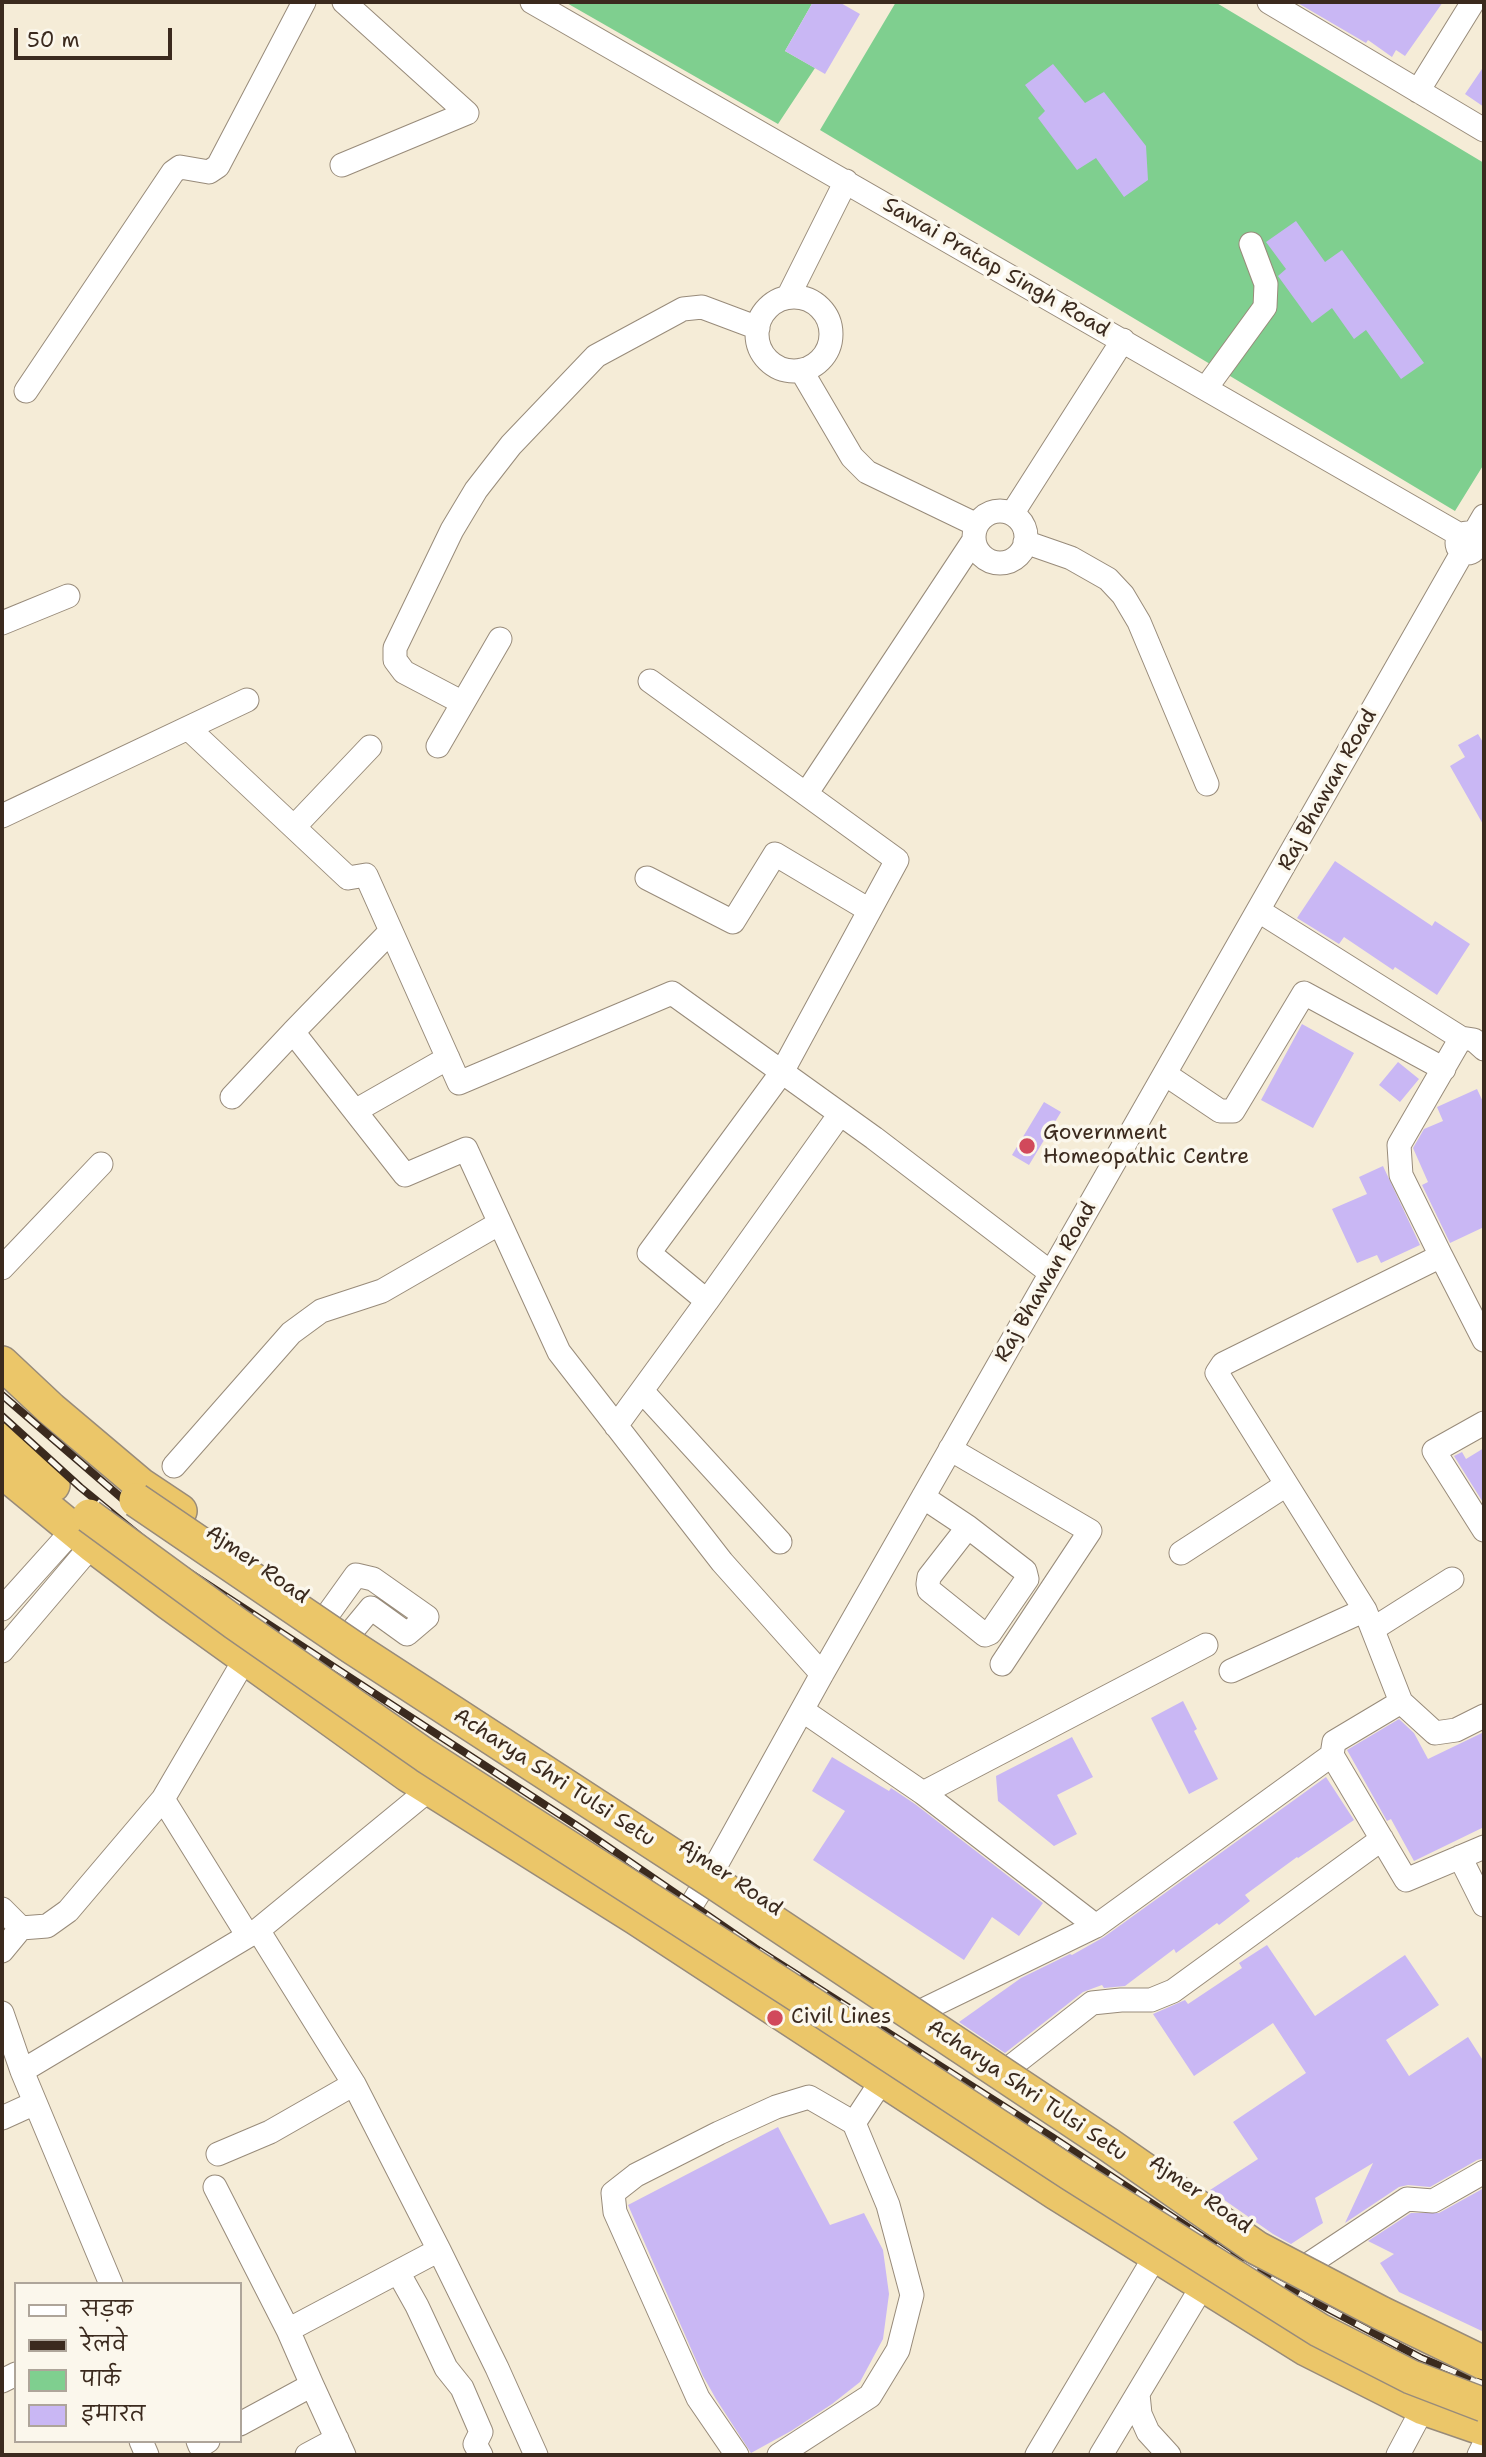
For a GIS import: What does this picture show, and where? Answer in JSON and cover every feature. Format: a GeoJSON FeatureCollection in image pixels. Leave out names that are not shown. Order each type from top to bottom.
{"type":"FeatureCollection","features":[{"type":"Feature","properties":{"kind":"highway","name":"Ajmer Road"},"geometry":{"type":"LineString","coordinates":[[2,1363],[51,1409],[141,1485],[340,1622],[715,1867],[921,2011],[1112,2134],[1244,2227],[1389,2309],[1484,2353]]}},
{"type":"Feature","properties":{"kind":"highway","name":"Acharya Shri Tulsi Setu"},"geometry":{"type":"LineString","coordinates":[[2,1383],[91,1465],[136,1500],[352,1647],[703,1875],[1109,2145],[1257,2248],[1484,2363]]}},
{"type":"Feature","properties":{"kind":"highway","name":"Acharya Shri Tulsi Setu"},"geometry":{"type":"LineString","coordinates":[[2,1440],[100,1524],[235,1623],[426,1756],[789,1989],[1070,2175],[1319,2330],[1411,2377],[1484,2405]]}},
{"type":"Feature","properties":{"kind":"highway"},"geometry":{"type":"LineString","coordinates":[[2,1471],[83,1538],[245,1659],[408,1775],[669,1939],[1156,2255],[1306,2349],[1423,2408],[1484,2429]]}},
{"type":"Feature","properties":{"kind":"street"},"geometry":{"type":"LineString","coordinates":[[26,391],[173,172],[180,167],[209,172],[218,166],[304,2]]}},
{"type":"Feature","properties":{"kind":"street"},"geometry":{"type":"LineString","coordinates":[[342,165],[467,113],[344,2]]}},
{"type":"Feature","properties":{"kind":"street","name":"Sawai Pratap Singh Road"},"geometry":{"type":"LineString","coordinates":[[532,2],[1473,538]]}},
{"type":"Feature","properties":{"kind":"street"},"geometry":{"type":"LineString","coordinates":[[1269,2],[1484,130]]}},
{"type":"Feature","properties":{"kind":"street"},"geometry":{"type":"LineString","coordinates":[[1418,91],[1473,2]]}},
{"type":"Feature","properties":{"kind":"street"},"geometry":{"type":"LineString","coordinates":[[788,297],[846,181]]}},
{"type":"Feature","properties":{"kind":"street"},"geometry":{"type":"LineString","coordinates":[[1206,388],[1265,307],[1266,284],[1251,244]]}},
{"type":"Feature","properties":{"kind":"street"},"geometry":{"type":"LineString","coordinates":[[799,297],[820,307],[830,327],[827,350],[812,366],[801,370],[778,367],[762,351],[758,328],[768,308],[777,301],[799,297]]}},
{"type":"Feature","properties":{"kind":"street"},"geometry":{"type":"LineString","coordinates":[[463,704],[404,672],[395,660],[394,648],[452,530],[476,490],[511,445],[596,356],[683,309],[702,307],[758,328]]}},
{"type":"Feature","properties":{"kind":"street"},"geometry":{"type":"LineString","coordinates":[[1012,514],[1123,340]]}},
{"type":"Feature","properties":{"kind":"street"},"geometry":{"type":"LineString","coordinates":[[801,370],[852,457],[867,472],[976,533]]}},
{"type":"Feature","properties":{"kind":"street"},"geometry":{"type":"LineString","coordinates":[[806,794],[976,533],[982,518],[996,511],[1012,514],[1023,526],[1025,542],[1018,556],[1003,563],[995,563],[979,555],[976,533]]}},
{"type":"Feature","properties":{"kind":"street","name":"Raj Bhawan Road"},"geometry":{"type":"LineString","coordinates":[[669,1939],[715,1867],[950,1449],[1473,538]]}},
{"type":"Feature","properties":{"kind":"street"},"geometry":{"type":"LineString","coordinates":[[1025,542],[1071,558],[1108,579],[1123,595],[1139,622],[1207,783]]}},
{"type":"Feature","properties":{"kind":"street"},"geometry":{"type":"LineString","coordinates":[[2,623],[68,596]]}},
{"type":"Feature","properties":{"kind":"street"},"geometry":{"type":"LineString","coordinates":[[438,746],[500,639]]}},
{"type":"Feature","properties":{"kind":"street"},"geometry":{"type":"LineString","coordinates":[[650,681],[897,860],[782,1072],[649,1253],[706,1301]]}},
{"type":"Feature","properties":{"kind":"street"},"geometry":{"type":"LineString","coordinates":[[4,810],[247,699]]}},
{"type":"Feature","properties":{"kind":"street"},"geometry":{"type":"LineString","coordinates":[[188,728],[348,878],[366,875],[459,1083],[672,993],[840,1114],[1051,1273]]}},
{"type":"Feature","properties":{"kind":"street"},"geometry":{"type":"LineString","coordinates":[[294,827],[370,747]]}},
{"type":"Feature","properties":{"kind":"street"},"geometry":{"type":"LineString","coordinates":[[647,878],[733,922],[775,855],[869,911]]}},
{"type":"Feature","properties":{"kind":"street"},"geometry":{"type":"LineString","coordinates":[[1259,911],[1461,1038],[1474,1040],[1484,1049]]}},
{"type":"Feature","properties":{"kind":"street"},"geometry":{"type":"LineString","coordinates":[[232,1097],[391,931]]}},
{"type":"Feature","properties":{"kind":"street"},"geometry":{"type":"LineString","coordinates":[[1166,1074],[1220,1111],[1233,1111],[1304,993],[1444,1069]]}},
{"type":"Feature","properties":{"kind":"street"},"geometry":{"type":"LineString","coordinates":[[293,1031],[405,1175],[466,1149],[559,1352],[722,1562],[822,1674]]}},
{"type":"Feature","properties":{"kind":"street"},"geometry":{"type":"LineString","coordinates":[[1461,1038],[1399,1145],[1401,1175],[1484,1340]]}},
{"type":"Feature","properties":{"kind":"street"},"geometry":{"type":"LineString","coordinates":[[355,1111],[448,1058]]}},
{"type":"Feature","properties":{"kind":"street"},"geometry":{"type":"LineString","coordinates":[[616,1426],[840,1114]]}},
{"type":"Feature","properties":{"kind":"street"},"geometry":{"type":"LineString","coordinates":[[2,1268],[102,1164]]}},
{"type":"Feature","properties":{"kind":"street"},"geometry":{"type":"LineString","coordinates":[[174,1466],[292,1333],[321,1311],[382,1291],[500,1223]]}},
{"type":"Feature","properties":{"kind":"street"},"geometry":{"type":"LineString","coordinates":[[1441,1256],[1223,1364],[1217,1373],[1369,1620],[1401,1702],[1435,1733],[1456,1730],[1484,1716]]}},
{"type":"Feature","properties":{"kind":"street"},"geometry":{"type":"LineString","coordinates":[[642,1391],[780,1542]]}},
{"type":"Feature","properties":{"kind":"street"},"geometry":{"type":"LineString","coordinates":[[1484,1423],[1434,1451],[1484,1530]]}},
{"type":"Feature","properties":{"kind":"street"},"geometry":{"type":"LineString","coordinates":[[950,1449],[1090,1531],[1002,1664]]}},
{"type":"Feature","properties":{"kind":"street"},"geometry":{"type":"LineString","coordinates":[[1181,1553],[1286,1485]]}},
{"type":"Feature","properties":{"kind":"street"},"geometry":{"type":"LineString","coordinates":[[923,1497],[968,1527],[1027,1575],[1027,1579],[990,1633],[985,1634],[929,1590],[928,1584],[929,1577],[968,1527]]}},
{"type":"Feature","properties":{"kind":"street"},"geometry":{"type":"LineString","coordinates":[[2,1609],[83,1538]]}},
{"type":"Feature","properties":{"kind":"street"},"geometry":{"type":"LineString","coordinates":[[2,1651],[83,1538]]}},
{"type":"Feature","properties":{"kind":"street"},"geometry":{"type":"LineString","coordinates":[[1231,1671],[1369,1620],[1452,1579]]}},
{"type":"Feature","properties":{"kind":"street"},"geometry":{"type":"LineString","coordinates":[[923,1793],[1206,1646]]}},
{"type":"Feature","properties":{"kind":"street"},"geometry":{"type":"LineString","coordinates":[[2,1951],[20,1928],[47,1926],[68,1911],[163,1799],[245,1659]]}},
{"type":"Feature","properties":{"kind":"street"},"geometry":{"type":"LineString","coordinates":[[1401,1702],[1334,1742],[1332,1755],[1406,1880],[1484,1847]]}},
{"type":"Feature","properties":{"kind":"street"},"geometry":{"type":"LineString","coordinates":[[802,1710],[923,1793],[1096,1926]]}},
{"type":"Feature","properties":{"kind":"street"},"geometry":{"type":"LineString","coordinates":[[921,2011],[1096,1926],[1332,1755]]}},
{"type":"Feature","properties":{"kind":"street"},"geometry":{"type":"LineString","coordinates":[[22,2071],[253,1933],[420,1797],[427,1786]]}},
{"type":"Feature","properties":{"kind":"street"},"geometry":{"type":"LineString","coordinates":[[163,1799],[354,2084],[497,2368],[536,2455]]}},
{"type":"Feature","properties":{"kind":"street"},"geometry":{"type":"LineString","coordinates":[[1009,2068],[1092,2003],[1151,2000],[1173,1991],[1382,1839]]}},
{"type":"Feature","properties":{"kind":"street"},"geometry":{"type":"LineString","coordinates":[[1460,1857],[1484,1905]]}},
{"type":"Feature","properties":{"kind":"street"},"geometry":{"type":"LineString","coordinates":[[2,1909],[20,1928]]}},
{"type":"Feature","properties":{"kind":"street"},"geometry":{"type":"LineString","coordinates":[[2,2013],[22,2071],[110,2282]]}},
{"type":"Feature","properties":{"kind":"street"},"geometry":{"type":"LineString","coordinates":[[854,2123],[883,2079]]}},
{"type":"Feature","properties":{"kind":"street"},"geometry":{"type":"LineString","coordinates":[[218,2154],[270,2132],[354,2084]]}},
{"type":"Feature","properties":{"kind":"street"},"geometry":{"type":"LineString","coordinates":[[737,2455],[698,2398],[615,2212],[613,2193],[636,2175],[776,2107],[809,2097],[854,2123],[888,2205],[912,2295],[898,2350],[870,2396],[779,2455]]}},
{"type":"Feature","properties":{"kind":"street"},"geometry":{"type":"LineString","coordinates":[[2,2118],[35,2103]]}},
{"type":"Feature","properties":{"kind":"street"},"geometry":{"type":"LineString","coordinates":[[1309,2264],[1407,2199],[1433,2201],[1484,2172]]}},
{"type":"Feature","properties":{"kind":"street"},"geometry":{"type":"LineString","coordinates":[[215,2186],[288,2330],[340,2447],[307,2455]]}},
{"type":"Feature","properties":{"kind":"street"},"geometry":{"type":"LineString","coordinates":[[288,2330],[439,2250]]}},
{"type":"Feature","properties":{"kind":"street"},"geometry":{"type":"LineString","coordinates":[[1037,2455],[1156,2255]]}},
{"type":"Feature","properties":{"kind":"street"},"geometry":{"type":"LineString","coordinates":[[398,2272],[417,2305],[446,2368],[462,2388],[481,2432],[475,2444],[481,2455]]}},
{"type":"Feature","properties":{"kind":"street"},"geometry":{"type":"LineString","coordinates":[[1101,2455],[1203,2285]]}},
{"type":"Feature","properties":{"kind":"street"},"geometry":{"type":"LineString","coordinates":[[242,2423],[312,2385]]}},
{"type":"Feature","properties":{"kind":"street"},"geometry":{"type":"LineString","coordinates":[[1138,2394],[1140,2414],[1148,2432],[1169,2455]]}},
{"type":"Feature","properties":{"kind":"street"},"geometry":{"type":"LineString","coordinates":[[1398,2455],[1423,2408]]}},
{"type":"Feature","properties":{"kind":"street"},"geometry":{"type":"LineString","coordinates":[[1479,2455],[1484,2445]]}},
{"type":"Feature","properties":{"kind":"green space"},"geometry":{"type":"Polygon","coordinates":[[[565,2],[813,2],[785,51],[815,68],[778,124],[565,2]]]}},
{"type":"Feature","properties":{"kind":"green space"},"geometry":{"type":"Polygon","coordinates":[[[896,2],[1215,2],[1484,163],[1484,464],[1455,511],[820,130],[896,2]]]}},
{"type":"Feature","properties":{"kind":"building"},"geometry":{"type":"Polygon","coordinates":[[[813,2],[839,2],[860,14],[825,74],[785,51],[813,2]]]}},
{"type":"Feature","properties":{"kind":"building"},"geometry":{"type":"Polygon","coordinates":[[[1296,2],[1443,2],[1405,56],[1396,50],[1392,57],[1368,40],[1366,43],[1296,2]]]}},
{"type":"Feature","properties":{"kind":"building"},"geometry":{"type":"Polygon","coordinates":[[[1053,64],[1085,103],[1104,92],[1146,146],[1148,180],[1124,197],[1096,158],[1077,170],[1038,118],[1045,111],[1025,85],[1053,64]]]}},
{"type":"Feature","properties":{"kind":"building"},"geometry":{"type":"Polygon","coordinates":[[[1484,66],[1484,107],[1465,94],[1484,66]]]}},
{"type":"Feature","properties":{"kind":"building"},"geometry":{"type":"Polygon","coordinates":[[[1296,221],[1325,262],[1342,250],[1424,363],[1401,379],[1366,330],[1354,339],[1332,308],[1312,323],[1278,276],[1286,269],[1266,242],[1296,221]]]}},
{"type":"Feature","properties":{"kind":"building"},"geometry":{"type":"Polygon","coordinates":[[[1478,734],[1484,744],[1484,826],[1450,766],[1465,757],[1458,745],[1478,734]]]}},
{"type":"Feature","properties":{"kind":"building"},"geometry":{"type":"Polygon","coordinates":[[[1335,861],[1432,926],[1435,921],[1470,944],[1437,995],[1344,937],[1339,944],[1297,918],[1335,861]]]}},
{"type":"Feature","properties":{"kind":"building"},"geometry":{"type":"Polygon","coordinates":[[[1302,1024],[1354,1053],[1313,1128],[1261,1100],[1302,1024]]]}},
{"type":"Feature","properties":{"kind":"building"},"geometry":{"type":"Polygon","coordinates":[[[1398,1062],[1419,1079],[1400,1102],[1379,1085],[1398,1062]]]}},
{"type":"Feature","properties":{"kind":"building"},"geometry":{"type":"Polygon","coordinates":[[[1477,1089],[1484,1104],[1484,1227],[1450,1243],[1422,1185],[1428,1182],[1413,1148],[1424,1129],[1443,1121],[1437,1107],[1477,1089]]]}},
{"type":"Feature","properties":{"kind":"building"},"geometry":{"type":"Polygon","coordinates":[[[1044,1102],[1061,1112],[1029,1165],[1012,1155],[1044,1102]]]}},
{"type":"Feature","properties":{"kind":"building"},"geometry":{"type":"Polygon","coordinates":[[[1383,1166],[1420,1245],[1381,1263],[1377,1255],[1357,1263],[1332,1209],[1367,1194],[1359,1177],[1383,1166]]]}},
{"type":"Feature","properties":{"kind":"building"},"geometry":{"type":"Polygon","coordinates":[[[1484,1448],[1484,1504],[1454,1456],[1462,1452],[1466,1459],[1484,1448]]]}},
{"type":"Feature","properties":{"kind":"building"},"geometry":{"type":"Polygon","coordinates":[[[1183,1701],[1197,1729],[1194,1731],[1218,1779],[1189,1794],[1151,1718],[1183,1701]]]}},
{"type":"Feature","properties":{"kind":"building"},"geometry":{"type":"Polygon","coordinates":[[[1399,1719],[1414,1733],[1428,1759],[1484,1732],[1484,1827],[1414,1861],[1391,1819],[1387,1821],[1347,1750],[1399,1719]]]}},
{"type":"Feature","properties":{"kind":"building"},"geometry":{"type":"Polygon","coordinates":[[[1072,1737],[1093,1777],[1057,1795],[1077,1834],[1054,1846],[998,1801],[996,1776],[1072,1737]]]}},
{"type":"Feature","properties":{"kind":"building"},"geometry":{"type":"Polygon","coordinates":[[[832,1757],[915,1804],[1043,1903],[1019,1936],[992,1917],[964,1960],[813,1860],[845,1811],[812,1791],[832,1757]]]}},
{"type":"Feature","properties":{"kind":"building"},"geometry":{"type":"Polygon","coordinates":[[[1326,1777],[1354,1820],[1245,1895],[1250,1901],[1219,1925],[1217,1923],[1176,1953],[1174,1949],[1125,1986],[1104,1988],[1102,1985],[1083,1992],[1005,2053],[959,2022],[1021,1978],[1104,1937],[1326,1777]]]}},
{"type":"Feature","properties":{"kind":"building"},"geometry":{"type":"Polygon","coordinates":[[[1267,1945],[1315,2016],[1405,1955],[1439,2005],[1386,2040],[1409,2076],[1468,2037],[1484,2062],[1484,2158],[1430,2187],[1399,2187],[1345,2223],[1373,2163],[1315,2198],[1323,2223],[1291,2244],[1210,2190],[1258,2159],[1233,2122],[1306,2073],[1273,2023],[1194,2076],[1153,2014],[1185,2000],[1188,2004],[1242,1968],[1239,1963],[1267,1945]]]}},
{"type":"Feature","properties":{"kind":"building"},"geometry":{"type":"Polygon","coordinates":[[[778,2127],[830,2225],[864,2213],[883,2250],[889,2294],[883,2339],[860,2382],[791,2431],[751,2453],[703,2376],[628,2205],[778,2127]]]}},
{"type":"Feature","properties":{"kind":"building"},"geometry":{"type":"Polygon","coordinates":[[[1484,2188],[1484,2332],[1399,2292],[1380,2263],[1394,2254],[1368,2241],[1411,2213],[1439,2213],[1484,2188]]]}},
{"type":"Feature","properties":{"kind":"railway"},"geometry":{"type":"LineString","coordinates":[[2,1395],[168,1538],[298,1626],[870,1999],[1253,2254],[1426,2346],[1484,2372]]}},
{"type":"Feature","properties":{"kind":"railway"},"geometry":{"type":"LineString","coordinates":[[2,1416],[80,1487],[164,1556],[582,1829],[755,1948],[1052,2137],[1242,2263],[1421,2358],[1484,2384]]}},
{"type":"Feature","properties":{"kind":"place","name":"Government Homeopathic Centre"},"geometry":{"type":"Point","coordinates":[1027,1146]}},
{"type":"Feature","properties":{"kind":"place","name":"Civil Lines"},"geometry":{"type":"Point","coordinates":[775,2018]}}]}
